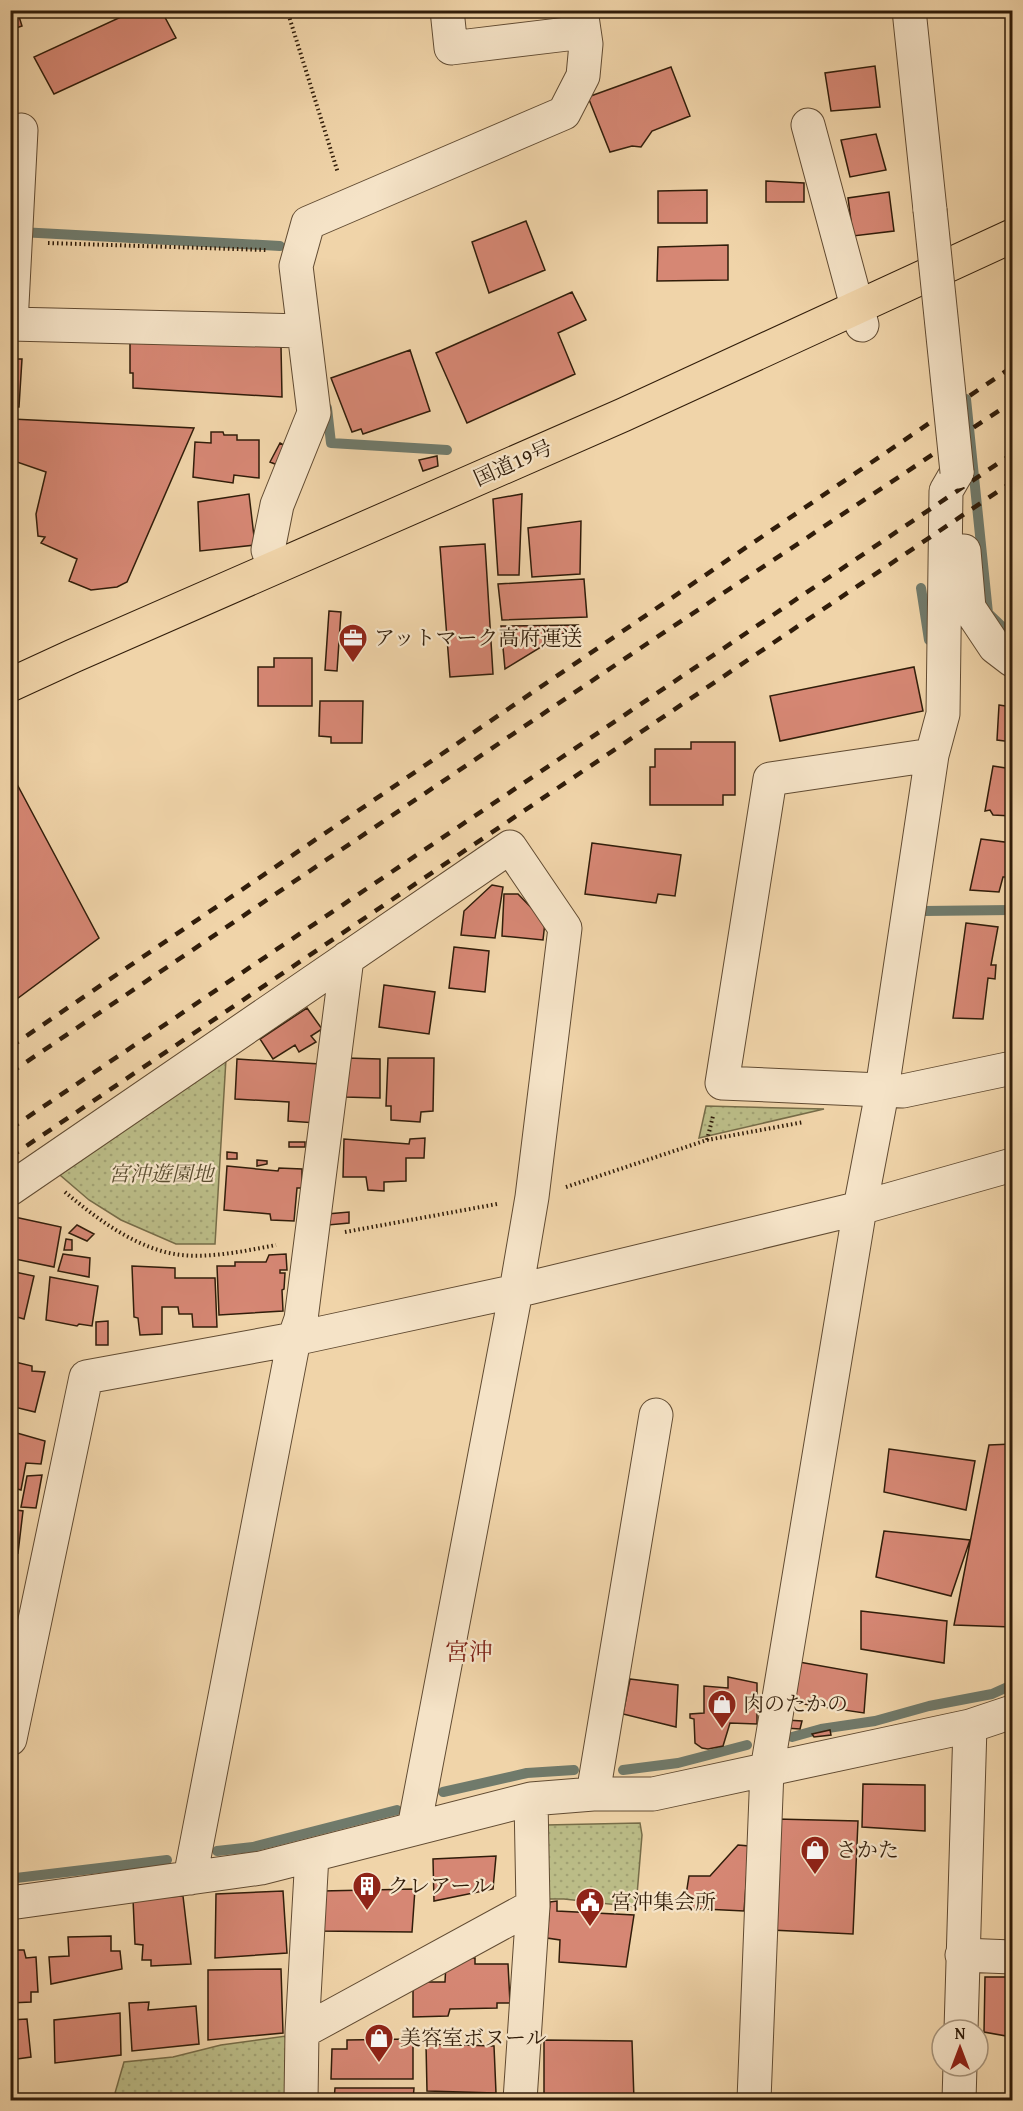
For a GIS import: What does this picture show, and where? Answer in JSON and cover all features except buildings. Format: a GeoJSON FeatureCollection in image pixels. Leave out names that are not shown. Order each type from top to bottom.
{"type":"FeatureCollection","features":[{"type":"Feature","properties":{"kind":"highway","name":"国道19号"},"geometry":{"type":"LineString","coordinates":[[10,685],[623,415],[860,316],[1012,236]]}},
{"type":"Feature","properties":{"kind":"street"},"geometry":{"type":"LineString","coordinates":[[274,567],[268,550],[277,505],[314,413],[296,266],[308,223],[564,113],[583,76],[586,44],[583,21],[452,48],[447,10]]}},
{"type":"Feature","properties":{"kind":"street"},"geometry":{"type":"LineString","coordinates":[[909,10],[969,608],[995,647],[1012,660]]}},
{"type":"Feature","properties":{"kind":"street"},"geometry":{"type":"LineString","coordinates":[[808,124],[860,316]]}},
{"type":"Feature","properties":{"kind":"street"},"geometry":{"type":"LineString","coordinates":[[21,130],[11,324],[303,331]]}},
{"type":"Feature","properties":{"kind":"street"},"geometry":{"type":"LineString","coordinates":[[754,2100],[768,1770],[860,1208],[882,1091],[932,754],[943,714],[946,491],[957,472]]}},
{"type":"Feature","properties":{"kind":"street"},"geometry":{"type":"LineString","coordinates":[[932,754],[770,779],[722,1083],[903,1091],[1012,1068]]}},
{"type":"Feature","properties":{"kind":"street"},"geometry":{"type":"LineString","coordinates":[[10,1189],[510,847],[565,928],[532,1197],[414,1828]]}},
{"type":"Feature","properties":{"kind":"street"},"geometry":{"type":"LineString","coordinates":[[190,1878],[294,1339],[301,1319],[347,958]]}},
{"type":"Feature","properties":{"kind":"street"},"geometry":{"type":"LineString","coordinates":[[10,1739],[86,1377],[294,1339],[516,1291],[860,1208],[1012,1165]]}},
{"type":"Feature","properties":{"kind":"street"},"geometry":{"type":"LineString","coordinates":[[593,1794],[656,1415]]}},
{"type":"Feature","properties":{"kind":"street"},"geometry":{"type":"LineString","coordinates":[[10,1904],[261,1868],[531,1799],[593,1794],[653,1794],[970,1726],[1012,1713]]}},
{"type":"Feature","properties":{"kind":"street"},"geometry":{"type":"LineString","coordinates":[[961,2018],[970,1726]]}},
{"type":"Feature","properties":{"kind":"street"},"geometry":{"type":"LineString","coordinates":[[520,2100],[533,1906],[531,1799]]}},
{"type":"Feature","properties":{"kind":"street"},"geometry":{"type":"LineString","coordinates":[[301,2100],[302,2032],[312,1855]]}},
{"type":"Feature","properties":{"kind":"street"},"geometry":{"type":"LineString","coordinates":[[302,2032],[533,1906]]}},
{"type":"Feature","properties":{"kind":"street"},"geometry":{"type":"LineString","coordinates":[[962,1955],[1012,1957]]}},
{"type":"Feature","properties":{"kind":"street"},"geometry":{"type":"LineString","coordinates":[[959,2100],[960,2078]]}},
{"type":"Feature","properties":{"kind":"path"},"geometry":{"type":"LineString","coordinates":[[287,10],[348,206]]}},
{"type":"Feature","properties":{"kind":"path"},"geometry":{"type":"LineString","coordinates":[[15,242],[277,251],[299,256]]}},
{"type":"Feature","properties":{"kind":"path"},"geometry":{"type":"LineString","coordinates":[[39,1170],[74,1200],[112,1227],[148,1247],[181,1255],[231,1253],[532,1197],[627,1168],[707,1140],[805,1122]]}},
{"type":"Feature","properties":{"kind":"green space","name":"宮沖遊園地"},"geometry":{"type":"Polygon","coordinates":[[[226,1059],[215,1244],[176,1244],[121,1220],[89,1200],[60,1175],[226,1059]]]}},
{"type":"Feature","properties":{"kind":"green space"},"geometry":{"type":"Polygon","coordinates":[[[706,1106],[824,1109],[699,1138],[706,1106]]]}},
{"type":"Feature","properties":{"kind":"green space"},"geometry":{"type":"Polygon","coordinates":[[[640,1823],[642,1835],[636,1907],[545,1899],[546,1825],[640,1823]]]}},
{"type":"Feature","properties":{"kind":"green space"},"geometry":{"type":"Polygon","coordinates":[[[293,2035],[291,2100],[172,2100],[122,2096],[115,2093],[124,2062],[173,2057],[221,2045],[293,2035]]]}},
{"type":"Feature","properties":{"kind":"waterway"},"geometry":{"type":"LineString","coordinates":[[20,232],[280,246]]}},
{"type":"Feature","properties":{"kind":"waterway"},"geometry":{"type":"LineString","coordinates":[[966,399],[988,613],[1012,636]]}},
{"type":"Feature","properties":{"kind":"waterway"},"geometry":{"type":"LineString","coordinates":[[327,408],[331,443],[447,450]]}},
{"type":"Feature","properties":{"kind":"waterway"},"geometry":{"type":"LineString","coordinates":[[921,588],[929,640]]}},
{"type":"Feature","properties":{"kind":"waterway"},"geometry":{"type":"LineString","coordinates":[[924,911],[1012,910]]}},
{"type":"Feature","properties":{"kind":"waterway"},"geometry":{"type":"LineString","coordinates":[[792,1737],[821,1729],[875,1721],[929,1706],[992,1694],[1012,1685]]}},
{"type":"Feature","properties":{"kind":"waterway"},"geometry":{"type":"LineString","coordinates":[[623,1770],[678,1763],[747,1745]]}},
{"type":"Feature","properties":{"kind":"waterway"},"geometry":{"type":"LineString","coordinates":[[443,1792],[527,1773],[574,1770]]}},
{"type":"Feature","properties":{"kind":"waterway"},"geometry":{"type":"LineString","coordinates":[[217,1851],[253,1847],[397,1810]]}},
{"type":"Feature","properties":{"kind":"waterway"},"geometry":{"type":"LineString","coordinates":[[16,1878],[167,1860]]}},
{"type":"Feature","properties":{"kind":"railway"},"geometry":{"type":"LineString","coordinates":[[10,1047],[1012,367]]}},
{"type":"Feature","properties":{"kind":"railway"},"geometry":{"type":"LineString","coordinates":[[10,1073],[648,643],[1012,402]]}},
{"type":"Feature","properties":{"kind":"railway"},"geometry":{"type":"LineString","coordinates":[[10,1129],[1012,454]]}},
{"type":"Feature","properties":{"kind":"railway"},"geometry":{"type":"LineString","coordinates":[[10,1157],[1012,482]]}},
{"type":"Feature","properties":{"kind":"place","name":"アットマーク高府運送"},"geometry":{"type":"Point","coordinates":[353,664]}},
{"type":"Feature","properties":{"kind":"place","name":"肉のたかの"},"geometry":{"type":"Point","coordinates":[722,1730]}},
{"type":"Feature","properties":{"kind":"place","name":"さかた"},"geometry":{"type":"Point","coordinates":[815,1876]}},
{"type":"Feature","properties":{"kind":"place","name":"クレアール"},"geometry":{"type":"Point","coordinates":[367,1912]}},
{"type":"Feature","properties":{"kind":"place","name":"宮沖集会所"},"geometry":{"type":"Point","coordinates":[590,1928]}},
{"type":"Feature","properties":{"kind":"place","name":"美容室ボヌール"},"geometry":{"type":"Point","coordinates":[379,2064]}},
{"type":"Feature","properties":{"kind":"district","name":"宮沖"},"geometry":{"type":"Point","coordinates":[469,1652]}}]}
